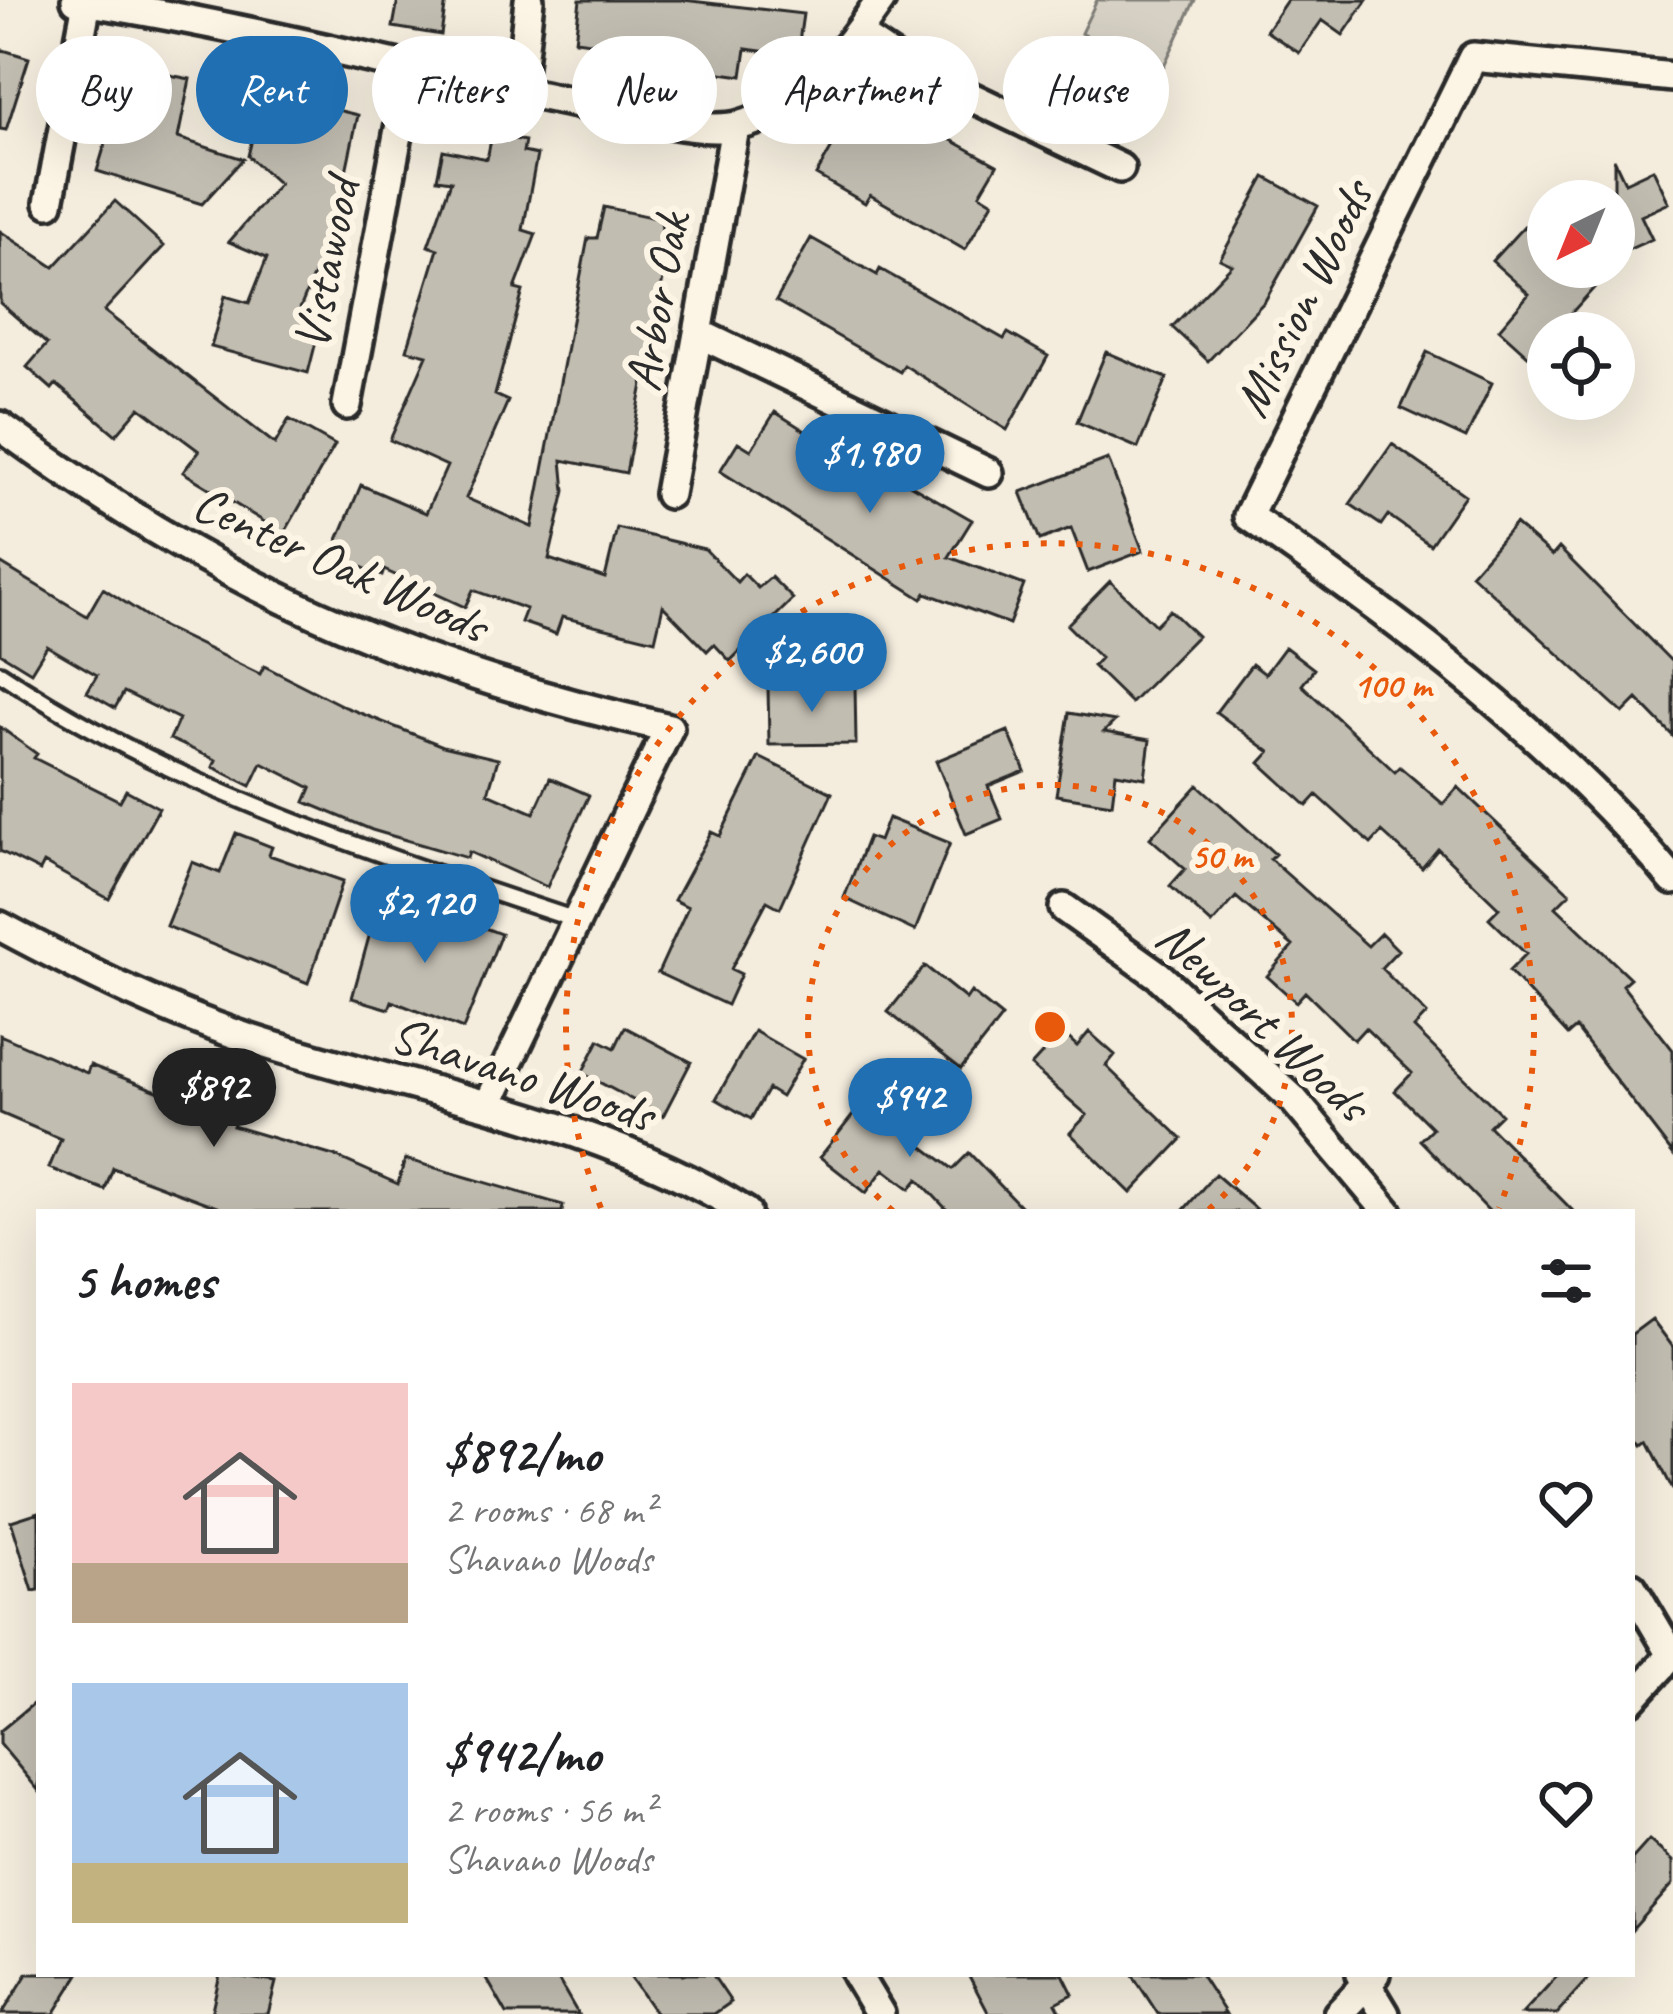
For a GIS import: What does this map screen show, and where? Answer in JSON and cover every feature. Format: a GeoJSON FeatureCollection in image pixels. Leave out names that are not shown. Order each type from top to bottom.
{"type":"FeatureCollection","features":[{"type":"Feature","properties":{"kind":"street"},"geometry":{"type":"LineString","coordinates":[[525,36],[529,0]]}},
{"type":"Feature","properties":{"kind":"street"},"geometry":{"type":"LineString","coordinates":[[548,98],[678,123],[735,128],[773,113],[815,83],[881,0]]}},
{"type":"Feature","properties":{"kind":"street"},"geometry":{"type":"LineString","coordinates":[[49,203],[81,1],[192,9],[372,59]]}},
{"type":"Feature","properties":{"kind":"street"},"geometry":{"type":"LineString","coordinates":[[856,34],[902,64],[1120,168]]}},
{"type":"Feature","properties":{"kind":"street","name":"Mission Woods"},"geometry":{"type":"LineString","coordinates":[[1673,77],[1473,57],[1248,516],[1350,586],[1487,694],[1673,880]]}},
{"type":"Feature","properties":{"kind":"street","name":"Arbor Oak"},"geometry":{"type":"LineString","coordinates":[[669,494],[735,128]]}},
{"type":"Feature","properties":{"kind":"street","name":"Vistawood"},"geometry":{"type":"LineString","coordinates":[[347,405],[396,144]]}},
{"type":"Feature","properties":{"kind":"street"},"geometry":{"type":"LineString","coordinates":[[700,334],[989,472]]}},
{"type":"Feature","properties":{"kind":"street","name":"Center Oak Woods"},"geometry":{"type":"LineString","coordinates":[[0,426],[107,504],[243,584],[388,649],[538,698],[669,728],[576,920]]}},
{"type":"Feature","properties":{"kind":"street","name":"Newport Woods"},"geometry":{"type":"LineString","coordinates":[[1064,908],[1158,975],[1292,1098],[1385,1209]]}},
{"type":"Feature","properties":{"kind":"street"},"geometry":{"type":"LineString","coordinates":[[489,1103],[576,920]]}},
{"type":"Feature","properties":{"kind":"street","name":"Shavano Woods"},"geometry":{"type":"LineString","coordinates":[[0,926],[102,980],[262,1043],[489,1103],[626,1152],[740,1209]]}},
{"type":"Feature","properties":{"kind":"street"},"geometry":{"type":"LineString","coordinates":[[1635,1592],[1673,1655],[1635,1696]]}},
{"type":"Feature","properties":{"kind":"street"},"geometry":{"type":"LineString","coordinates":[[858,1977],[880,2014]]}},
{"type":"Feature","properties":{"kind":"street"},"geometry":{"type":"LineString","coordinates":[[1338,2014],[1368,1977],[1385,2014]]}},
{"type":"Feature","properties":{"kind":"lane"},"geometry":{"type":"LineString","coordinates":[[0,673],[56,711],[285,823],[576,920]]}},
{"type":"Feature","properties":{"kind":"shaded area"},"geometry":{"type":"Polygon","coordinates":[[[1097,0],[1195,0],[1169,55],[1169,36],[1081,33],[1097,0]]]}},
{"type":"Feature","properties":{"kind":"building"},"geometry":{"type":"Polygon","coordinates":[[[398,0],[446,0],[441,35],[393,27],[398,0]]]}},
{"type":"Feature","properties":{"kind":"building"},"geometry":{"type":"Polygon","coordinates":[[[580,0],[683,0],[803,14],[800,36],[741,36],[741,76],[717,72],[717,36],[576,36],[580,0]]]}},
{"type":"Feature","properties":{"kind":"building"},"geometry":{"type":"Polygon","coordinates":[[[1287,0],[1367,0],[1343,35],[1322,20],[1299,53],[1266,31],[1287,0]]]}},
{"type":"Feature","properties":{"kind":"building"},"geometry":{"type":"Polygon","coordinates":[[[0,49],[29,58],[6,130],[0,129],[0,49]]]}},
{"type":"Feature","properties":{"kind":"building"},"geometry":{"type":"Polygon","coordinates":[[[172,75],[190,79],[178,138],[243,159],[202,204],[97,171],[105,144],[172,144],[172,75]]]}},
{"type":"Feature","properties":{"kind":"building"},"geometry":{"type":"Polygon","coordinates":[[[348,113],[358,115],[325,270],[317,267],[297,316],[321,322],[308,373],[211,347],[225,296],[249,303],[267,258],[229,242],[279,184],[248,156],[251,144],[348,144],[348,113]]]}},
{"type":"Feature","properties":{"kind":"building"},"geometry":{"type":"Polygon","coordinates":[[[490,144],[524,144],[523,152],[537,155],[523,230],[536,234],[515,289],[523,291],[495,395],[508,401],[466,498],[532,527],[588,238],[597,238],[604,207],[661,219],[665,269],[626,473],[562,460],[565,491],[549,559],[605,578],[617,528],[705,549],[737,582],[744,574],[758,588],[771,577],[793,599],[730,661],[714,644],[707,651],[663,606],[655,640],[562,617],[556,634],[521,622],[526,609],[473,590],[465,607],[384,570],[382,576],[332,554],[361,485],[426,513],[447,466],[390,440],[427,355],[407,350],[438,249],[428,246],[451,181],[437,179],[443,150],[487,159],[490,144]]]}},
{"type":"Feature","properties":{"kind":"building"},"geometry":{"type":"Polygon","coordinates":[[[834,144],[959,144],[997,165],[980,194],[993,202],[965,250],[870,195],[865,203],[816,175],[834,144]]]}},
{"type":"Feature","properties":{"kind":"building"},"geometry":{"type":"Polygon","coordinates":[[[1614,159],[1624,180],[1614,180],[1614,159]]]}},
{"type":"Feature","properties":{"kind":"building"},"geometry":{"type":"Polygon","coordinates":[[[1653,169],[1669,203],[1641,216],[1652,239],[1635,247],[1635,180],[1629,180],[1653,169]]]}},
{"type":"Feature","properties":{"kind":"building"},"geometry":{"type":"Polygon","coordinates":[[[1265,177],[1318,206],[1265,301],[1208,361],[1172,327],[1232,265],[1220,259],[1265,177]]]}},
{"type":"Feature","properties":{"kind":"building"},"geometry":{"type":"Polygon","coordinates":[[[115,201],[164,246],[104,311],[275,444],[289,419],[335,445],[284,534],[183,472],[199,451],[140,407],[116,435],[56,384],[52,389],[27,367],[47,344],[0,303],[0,231],[54,267],[115,201]]]}},
{"type":"Feature","properties":{"kind":"building"},"geometry":{"type":"Polygon","coordinates":[[[1524,226],[1527,288],[1594,288],[1572,312],[1527,312],[1527,354],[1499,329],[1529,294],[1492,261],[1524,226]]]}},
{"type":"Feature","properties":{"kind":"building"},"geometry":{"type":"Polygon","coordinates":[[[811,238],[877,275],[880,269],[1004,339],[1008,333],[1048,356],[1007,430],[904,365],[900,372],[776,301],[811,238]]]}},
{"type":"Feature","properties":{"kind":"building"},"geometry":{"type":"Polygon","coordinates":[[[1106,352],[1167,378],[1138,448],[1077,422],[1106,352]]]}},
{"type":"Feature","properties":{"kind":"building"},"geometry":{"type":"Polygon","coordinates":[[[1427,352],[1492,383],[1466,438],[1401,408],[1427,352]]]}},
{"type":"Feature","properties":{"kind":"building"},"geometry":{"type":"Polygon","coordinates":[[[775,412],[839,452],[843,446],[972,520],[949,557],[1024,585],[1009,624],[926,593],[922,599],[720,471],[738,442],[751,450],[775,412]]]}},
{"type":"Feature","properties":{"kind":"building"},"geometry":{"type":"Polygon","coordinates":[[[1392,444],[1465,495],[1430,545],[1388,515],[1381,525],[1350,504],[1392,444]]]}},
{"type":"Feature","properties":{"kind":"building"},"geometry":{"type":"Polygon","coordinates":[[[1108,459],[1143,551],[1088,572],[1071,528],[1040,540],[1021,492],[1108,459]]]}},
{"type":"Feature","properties":{"kind":"building"},"geometry":{"type":"Polygon","coordinates":[[[1515,524],[1552,556],[1559,548],[1673,663],[1673,736],[1637,699],[1623,713],[1471,574],[1515,524]]]}},
{"type":"Feature","properties":{"kind":"building"},"geometry":{"type":"Polygon","coordinates":[[[0,563],[87,616],[103,588],[163,627],[260,674],[264,666],[345,707],[443,746],[498,759],[488,793],[534,813],[550,778],[589,795],[547,887],[469,852],[467,858],[372,830],[305,802],[311,788],[262,763],[251,786],[213,767],[216,760],[170,739],[179,719],[124,692],[115,708],[87,692],[97,675],[47,646],[31,672],[0,653],[0,563]]]}},
{"type":"Feature","properties":{"kind":"building"},"geometry":{"type":"Polygon","coordinates":[[[1110,581],[1155,625],[1170,610],[1197,636],[1131,703],[1093,666],[1100,658],[1067,625],[1110,581]]]}},
{"type":"Feature","properties":{"kind":"building"},"geometry":{"type":"Polygon","coordinates":[[[1285,647],[1314,669],[1302,685],[1395,772],[1400,767],[1443,804],[1458,787],[1570,893],[1556,907],[1630,978],[1622,985],[1673,1050],[1673,1154],[1576,1028],[1568,1035],[1509,971],[1526,954],[1489,918],[1499,908],[1438,849],[1422,868],[1382,832],[1371,844],[1317,795],[1307,806],[1260,763],[1270,752],[1216,712],[1252,664],[1265,674],[1285,647]]]}},
{"type":"Feature","properties":{"kind":"building"},"geometry":{"type":"Polygon","coordinates":[[[768,685],[855,685],[856,744],[769,745],[768,685]]]}},
{"type":"Feature","properties":{"kind":"building"},"geometry":{"type":"Polygon","coordinates":[[[1069,713],[1115,721],[1104,732],[1150,740],[1145,778],[1116,773],[1112,804],[1056,795],[1069,713]]]}},
{"type":"Feature","properties":{"kind":"building"},"geometry":{"type":"Polygon","coordinates":[[[0,727],[37,754],[34,758],[120,801],[126,790],[159,808],[109,899],[44,863],[40,871],[0,851],[0,727]]]}},
{"type":"Feature","properties":{"kind":"building"},"geometry":{"type":"Polygon","coordinates":[[[1008,731],[1025,771],[988,786],[1002,819],[966,834],[936,761],[1008,731]]]}},
{"type":"Feature","properties":{"kind":"building"},"geometry":{"type":"Polygon","coordinates":[[[759,757],[832,793],[780,908],[767,901],[731,969],[741,974],[727,1005],[658,973],[688,907],[674,900],[711,832],[720,836],[759,757]]]}},
{"type":"Feature","properties":{"kind":"building"},"geometry":{"type":"Polygon","coordinates":[[[1198,785],[1275,854],[1270,859],[1368,946],[1381,933],[1398,950],[1381,968],[1427,1014],[1414,1028],[1501,1114],[1489,1126],[1571,1209],[1487,1209],[1420,1140],[1432,1128],[1395,1091],[1412,1073],[1365,1028],[1354,1040],[1305,992],[1296,1002],[1267,976],[1293,946],[1236,897],[1212,924],[1170,886],[1185,869],[1150,838],[1198,785]]]}},
{"type":"Feature","properties":{"kind":"building"},"geometry":{"type":"Polygon","coordinates":[[[888,818],[950,843],[915,931],[844,898],[868,837],[879,841],[888,818]]]}},
{"type":"Feature","properties":{"kind":"building"},"geometry":{"type":"Polygon","coordinates":[[[236,833],[272,847],[269,855],[343,881],[308,983],[166,926],[192,862],[220,873],[236,833]]]}},
{"type":"Feature","properties":{"kind":"building"},"geometry":{"type":"Polygon","coordinates":[[[377,908],[457,930],[461,919],[501,934],[463,1029],[392,1001],[389,1009],[352,998],[377,908]]]}},
{"type":"Feature","properties":{"kind":"building"},"geometry":{"type":"Polygon","coordinates":[[[925,966],[966,999],[971,992],[1002,1017],[961,1069],[888,1012],[925,966]]]}},
{"type":"Feature","properties":{"kind":"building"},"geometry":{"type":"Polygon","coordinates":[[[625,1027],[691,1062],[663,1116],[582,1073],[599,1040],[615,1048],[625,1027]]]}},
{"type":"Feature","properties":{"kind":"building"},"geometry":{"type":"Polygon","coordinates":[[[754,1031],[803,1059],[781,1097],[768,1089],[751,1119],[716,1099],[754,1031]]]}},
{"type":"Feature","properties":{"kind":"building"},"geometry":{"type":"Polygon","coordinates":[[[1062,1032],[1077,1046],[1089,1032],[1115,1055],[1106,1066],[1182,1139],[1131,1193],[1070,1133],[1087,1115],[1031,1066],[1062,1032]]]}},
{"type":"Feature","properties":{"kind":"building"},"geometry":{"type":"Polygon","coordinates":[[[0,1035],[87,1073],[90,1065],[235,1121],[233,1126],[337,1157],[398,1184],[405,1159],[563,1205],[562,1209],[222,1209],[113,1168],[105,1190],[49,1168],[61,1139],[0,1113],[0,1035]]]}},
{"type":"Feature","properties":{"kind":"building"},"geometry":{"type":"Polygon","coordinates":[[[875,1087],[918,1121],[908,1135],[953,1169],[969,1153],[1023,1209],[946,1209],[918,1179],[910,1189],[884,1169],[866,1193],[820,1157],[875,1087]]]}},
{"type":"Feature","properties":{"kind":"building"},"geometry":{"type":"Polygon","coordinates":[[[1215,1174],[1256,1209],[1185,1209],[1215,1174]]]}},
{"type":"Feature","properties":{"kind":"building"},"geometry":{"type":"Polygon","coordinates":[[[1652,1319],[1673,1347],[1673,1490],[1648,1441],[1643,1445],[1635,1433],[1635,1332],[1652,1319]]]}},
{"type":"Feature","properties":{"kind":"building"},"geometry":{"type":"Polygon","coordinates":[[[36,1513],[36,1590],[33,1591],[11,1521],[36,1513]]]}},
{"type":"Feature","properties":{"kind":"building"},"geometry":{"type":"Polygon","coordinates":[[[36,1701],[36,1787],[0,1744],[0,1731],[36,1701]]]}},
{"type":"Feature","properties":{"kind":"building"},"geometry":{"type":"Polygon","coordinates":[[[1649,1840],[1673,1861],[1673,1884],[1635,1927],[1635,1856],[1649,1840]]]}},
{"type":"Feature","properties":{"kind":"building"},"geometry":{"type":"Polygon","coordinates":[[[27,1974],[77,1977],[54,2014],[2,2014],[27,1974]]]}},
{"type":"Feature","properties":{"kind":"building"},"geometry":{"type":"Polygon","coordinates":[[[219,1977],[276,1982],[268,2014],[211,2014],[219,1977]]]}},
{"type":"Feature","properties":{"kind":"building"},"geometry":{"type":"Polygon","coordinates":[[[486,1977],[557,1977],[578,2014],[507,2014],[486,1977]]]}},
{"type":"Feature","properties":{"kind":"building"},"geometry":{"type":"Polygon","coordinates":[[[630,1977],[714,1977],[731,2002],[714,2014],[656,2014],[630,1977]]]}},
{"type":"Feature","properties":{"kind":"building"},"geometry":{"type":"Polygon","coordinates":[[[970,1977],[1064,1977],[1073,1994],[1056,2003],[1062,2014],[989,2014],[970,1977]]]}},
{"type":"Feature","properties":{"kind":"building"},"geometry":{"type":"Polygon","coordinates":[[[1134,1977],[1202,1977],[1226,2014],[1158,2014],[1134,1977]]]}},
{"type":"Feature","properties":{"kind":"building"},"geometry":{"type":"Polygon","coordinates":[[[1556,1977],[1590,1977],[1557,2014],[1522,2014],[1556,1977]]]}}]}
